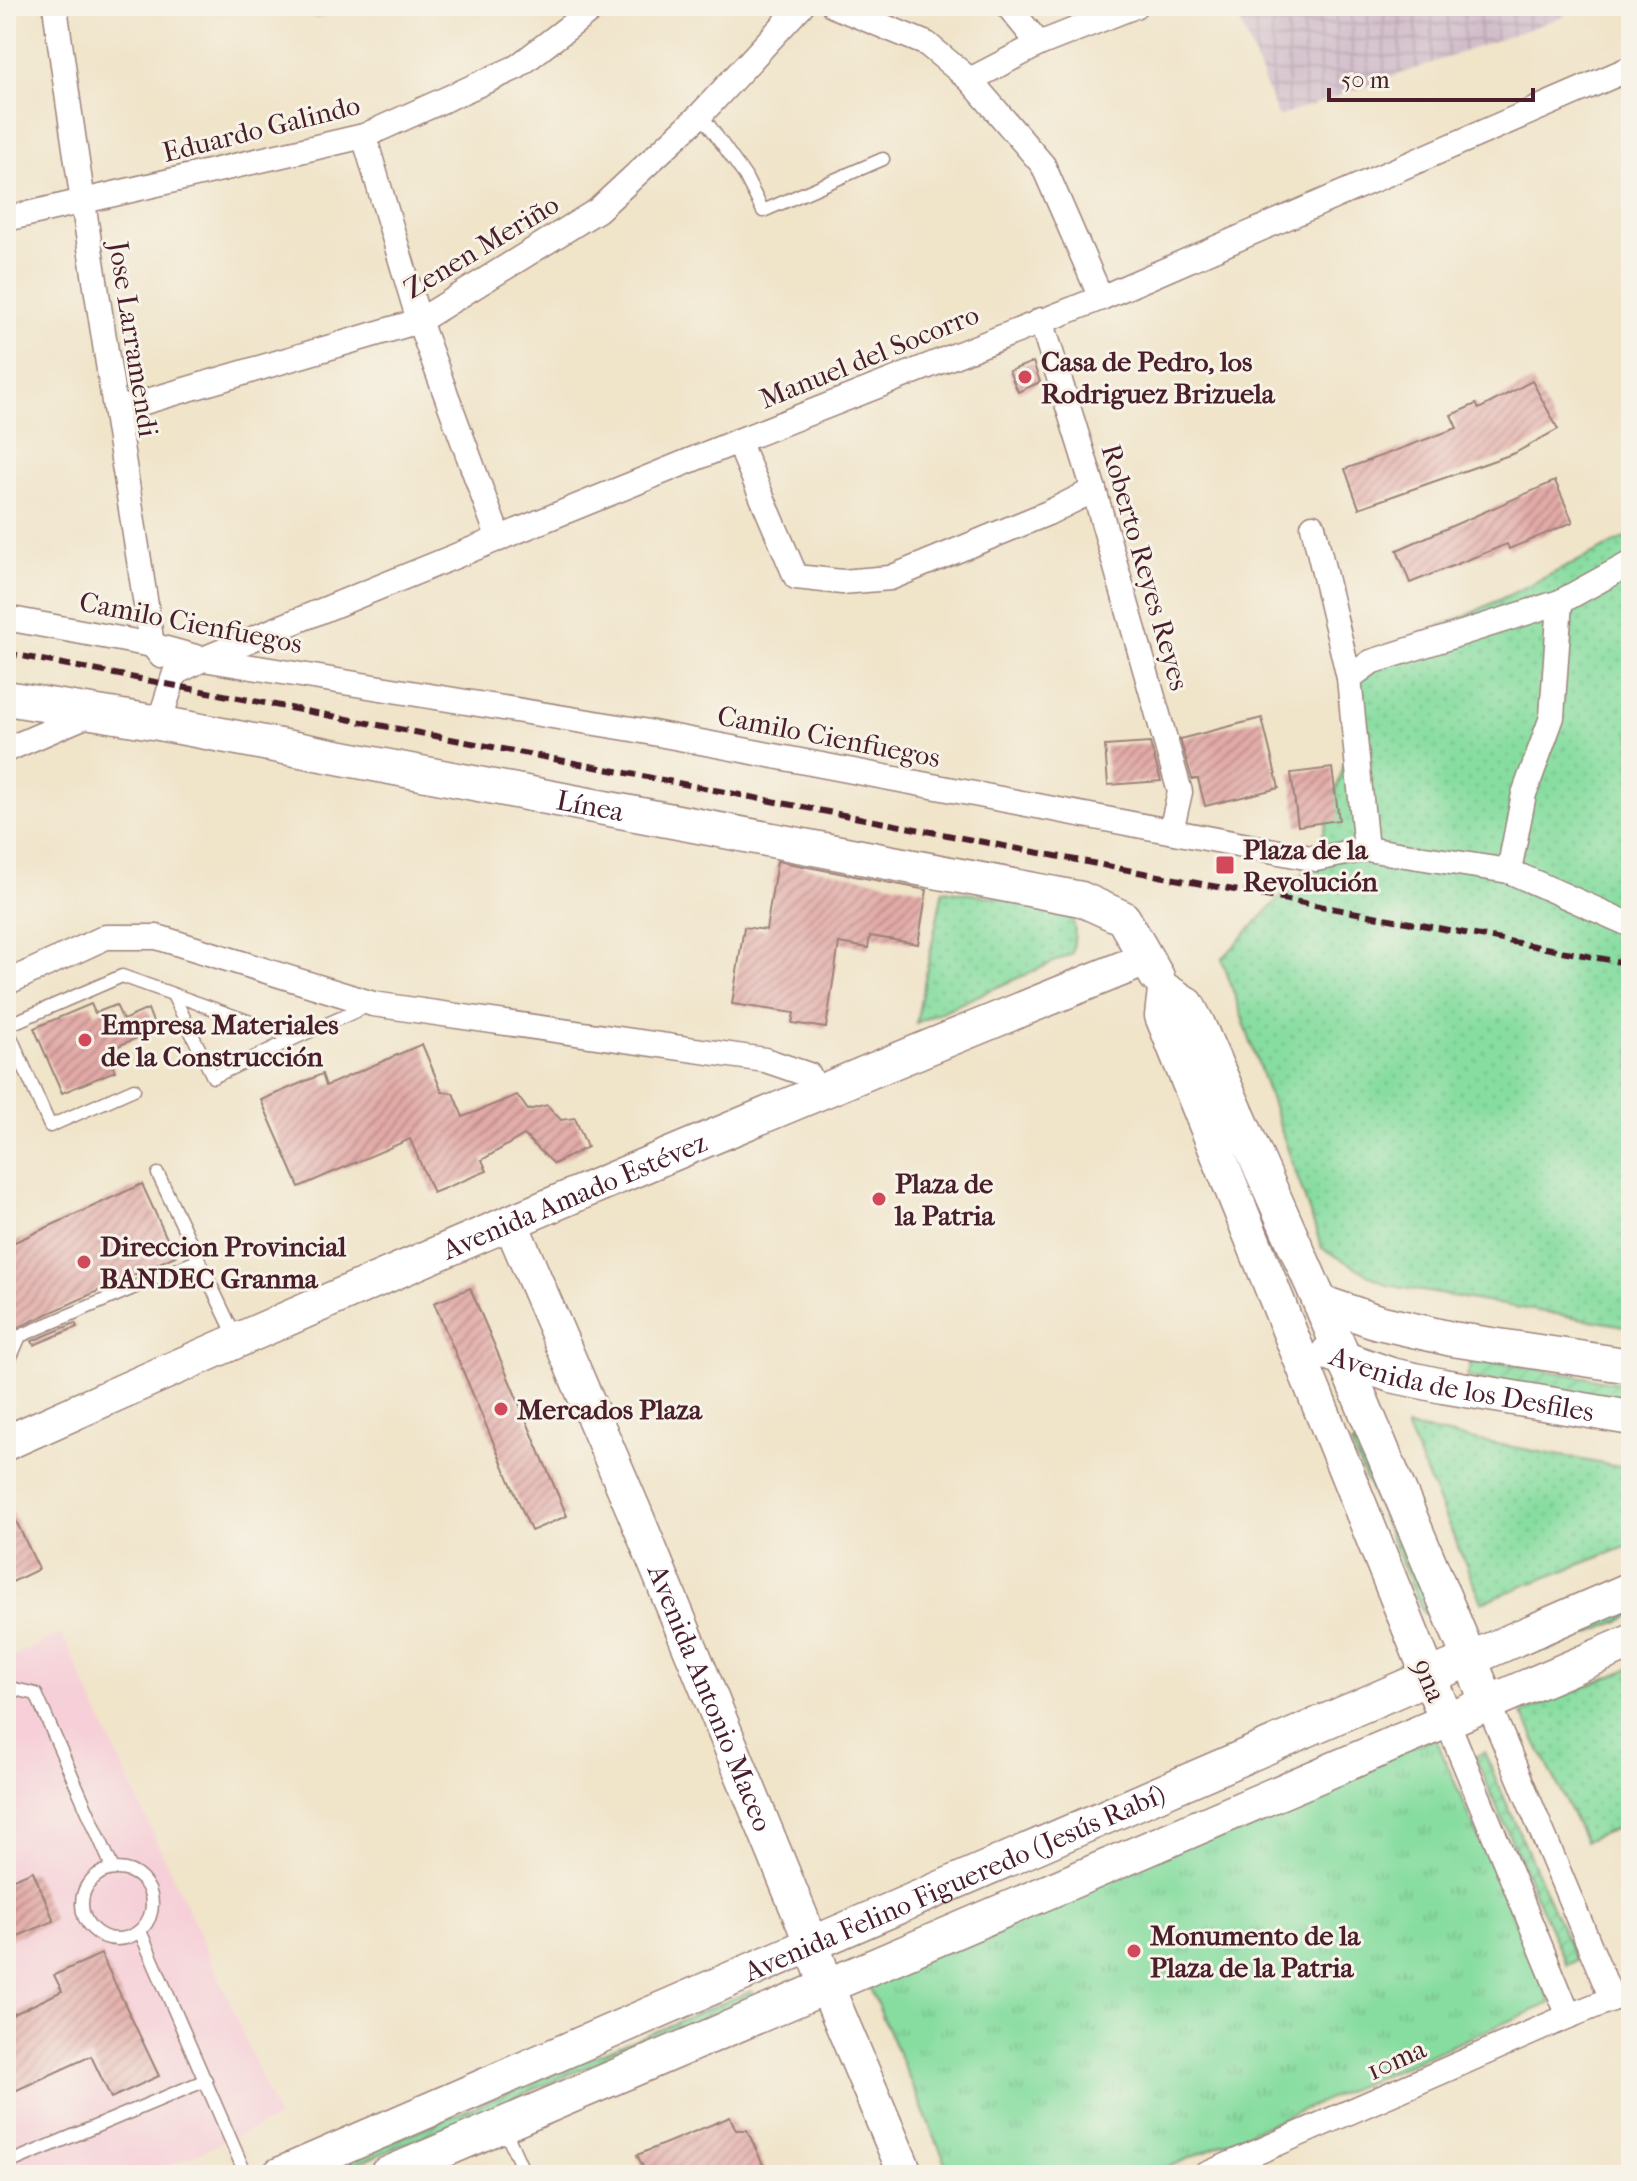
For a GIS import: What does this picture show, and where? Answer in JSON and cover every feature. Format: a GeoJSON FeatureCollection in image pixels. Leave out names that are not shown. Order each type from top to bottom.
{"type":"FeatureCollection","features":[{"type":"Feature","properties":{"kind":"main road","name":"Línea"},"geometry":{"type":"LineString","coordinates":[[6,698],[159,723],[1081,899],[1123,918],[1165,990]]}},
{"type":"Feature","properties":{"kind":"main road","name":"Avenida Amado Estévez"},"geometry":{"type":"LineString","coordinates":[[6,1443],[237,1340],[817,1091],[1146,959]]}},
{"type":"Feature","properties":{"kind":"main road","name":"9na"},"geometry":{"type":"LineString","coordinates":[[1447,1721],[1162,1016],[1165,990],[1187,1004],[1198,1025],[1320,1302],[1488,1703]]}},
{"type":"Feature","properties":{"kind":"main road","name":"Avenida Antonio Maceo"},"geometry":{"type":"LineString","coordinates":[[511,1224],[634,1511],[812,1944],[826,1987],[906,2175]]}},
{"type":"Feature","properties":{"kind":"main road","name":"Avenida de los Desfiles"},"geometry":{"type":"LineString","coordinates":[[1320,1302],[1378,1322],[1452,1339],[1631,1366]]}},
{"type":"Feature","properties":{"kind":"main road","name":"Avenida de los Desfiles"},"geometry":{"type":"LineString","coordinates":[[1293,1343],[1391,1375],[1631,1418]]}},
{"type":"Feature","properties":{"kind":"main road","name":"Avenida Felino Figueredo (Jesús Rabí)"},"geometry":{"type":"LineString","coordinates":[[279,2175],[1631,1589]]}},
{"type":"Feature","properties":{"kind":"main road","name":"Avenida Felino Figueredo (Jesús Rabí)"},"geometry":{"type":"LineString","coordinates":[[386,2175],[1631,1642]]}},
{"type":"Feature","properties":{"kind":"street","name":"Jose Larramendi"},"geometry":{"type":"LineString","coordinates":[[55,6],[81,203],[117,410],[152,645]]}},
{"type":"Feature","properties":{"kind":"street","name":"Eduardo Galindo"},"geometry":{"type":"LineString","coordinates":[[6,219],[364,136],[517,67],[596,6]]}},
{"type":"Feature","properties":{"kind":"street","name":"Zenen Meriño"},"geometry":{"type":"LineString","coordinates":[[117,410],[419,321],[598,210],[701,114],[801,6]]}},
{"type":"Feature","properties":{"kind":"street"},"geometry":{"type":"LineString","coordinates":[[834,6],[927,44],[970,80],[1043,165],[1101,298]]}},
{"type":"Feature","properties":{"kind":"street"},"geometry":{"type":"LineString","coordinates":[[1008,6],[1039,44]]}},
{"type":"Feature","properties":{"kind":"street"},"geometry":{"type":"LineString","coordinates":[[970,80],[1039,44],[1135,6]]}},
{"type":"Feature","properties":{"kind":"street","name":"Manuel del Socorro"},"geometry":{"type":"LineString","coordinates":[[175,673],[738,441],[1101,298],[1631,68]]}},
{"type":"Feature","properties":{"kind":"street"},"geometry":{"type":"LineString","coordinates":[[364,136],[419,321],[499,539]]}},
{"type":"Feature","properties":{"kind":"street","name":"Roberto Reyes Reyes"},"geometry":{"type":"LineString","coordinates":[[1041,320],[1094,490],[1180,792],[1171,831]]}},
{"type":"Feature","properties":{"kind":"street"},"geometry":{"type":"LineString","coordinates":[[738,441],[796,577],[842,582],[890,578],[1048,513],[1094,490]]}},
{"type":"Feature","properties":{"kind":"street"},"geometry":{"type":"LineString","coordinates":[[1313,526],[1349,678],[1366,849]]}},
{"type":"Feature","properties":{"kind":"street"},"geometry":{"type":"LineString","coordinates":[[1349,678],[1371,662],[1560,602],[1631,563]]}},
{"type":"Feature","properties":{"kind":"street"},"geometry":{"type":"LineString","coordinates":[[1509,871],[1524,794],[1552,717],[1560,602]]}},
{"type":"Feature","properties":{"kind":"street","name":"Camilo Cienfuegos"},"geometry":{"type":"LineString","coordinates":[[6,618],[152,645],[203,659],[632,729],[1316,859],[1366,849],[1509,871],[1631,925]]}},
{"type":"Feature","properties":{"kind":"street"},"geometry":{"type":"LineString","coordinates":[[152,645],[175,673],[159,723]]}},
{"type":"Feature","properties":{"kind":"street"},"geometry":{"type":"LineString","coordinates":[[6,750],[92,713]]}},
{"type":"Feature","properties":{"kind":"street"},"geometry":{"type":"LineString","coordinates":[[6,983],[106,937],[157,937],[373,1004],[765,1060],[809,1075],[817,1091]]}},
{"type":"Feature","properties":{"kind":"street","name":"9na"},"geometry":{"type":"LineString","coordinates":[[1488,1703],[1621,1996]]}},
{"type":"Feature","properties":{"kind":"street","name":"9na"},"geometry":{"type":"LineString","coordinates":[[1447,1721],[1569,2016]]}},
{"type":"Feature","properties":{"kind":"street","name":"10ma"},"geometry":{"type":"LineString","coordinates":[[1205,2175],[1621,1996]]}},
{"type":"Feature","properties":{"kind":"lane"},"geometry":{"type":"LineString","coordinates":[[701,114],[745,176],[763,211],[883,159]]}},
{"type":"Feature","properties":{"kind":"lane"},"geometry":{"type":"LineString","coordinates":[[134,1089],[50,1126],[6,1026],[122,976],[295,1038]]}},
{"type":"Feature","properties":{"kind":"lane"},"geometry":{"type":"LineString","coordinates":[[173,995],[213,1077],[373,1004]]}},
{"type":"Feature","properties":{"kind":"lane"},"geometry":{"type":"LineString","coordinates":[[158,1174],[237,1340]]}},
{"type":"Feature","properties":{"kind":"lane"},"geometry":{"type":"LineString","coordinates":[[6,1368],[20,1336],[199,1260]]}},
{"type":"Feature","properties":{"kind":"lane"},"geometry":{"type":"LineString","coordinates":[[6,1687],[36,1694],[113,1869]]}},
{"type":"Feature","properties":{"kind":"lane"},"geometry":{"type":"LineString","coordinates":[[113,1869],[135,1873],[150,1890],[152,1913],[140,1931],[118,1939],[95,1932],[82,1912],[81,1900],[85,1889],[101,1872],[113,1869]]}},
{"type":"Feature","properties":{"kind":"lane"},"geometry":{"type":"LineString","coordinates":[[140,1931],[246,2175]]}},
{"type":"Feature","properties":{"kind":"lane"},"geometry":{"type":"LineString","coordinates":[[6,2164],[206,2080]]}},
{"type":"Feature","properties":{"kind":"lane"},"geometry":{"type":"LineString","coordinates":[[502,2125],[525,2175]]}},
{"type":"Feature","properties":{"kind":"shaded area"},"geometry":{"type":"Polygon","coordinates":[[[274,6],[344,6],[318,19],[274,6]]]}},
{"type":"Feature","properties":{"kind":"shaded area"},"geometry":{"type":"Polygon","coordinates":[[[1234,6],[1562,6],[1565,16],[1278,117],[1234,6]]]}},
{"type":"Feature","properties":{"kind":"shaded area"},"geometry":{"type":"Polygon","coordinates":[[[62,1634],[226,1993],[278,2118],[150,2175],[6,2175],[6,1659],[62,1634]]]}},
{"type":"Feature","properties":{"kind":"green space"},"geometry":{"type":"Polygon","coordinates":[[[1631,535],[1631,1327],[1387,1285],[1322,1248],[1222,959],[1316,859],[1346,757],[1363,655],[1466,616],[1631,535]]]}},
{"type":"Feature","properties":{"kind":"green space"},"geometry":{"type":"Polygon","coordinates":[[[943,890],[1027,902],[1066,913],[1074,926],[1072,954],[916,1023],[943,890]]]}},
{"type":"Feature","properties":{"kind":"green space"},"geometry":{"type":"Polygon","coordinates":[[[1472,1358],[1631,1385],[1631,1403],[1467,1377],[1472,1358]]]}},
{"type":"Feature","properties":{"kind":"green space"},"geometry":{"type":"Polygon","coordinates":[[[1406,1427],[1631,1469],[1631,1545],[1482,1602],[1406,1427]]]}},
{"type":"Feature","properties":{"kind":"green space"},"geometry":{"type":"Polygon","coordinates":[[[1361,1440],[1434,1610],[1424,1614],[1351,1445],[1361,1440]]]}},
{"type":"Feature","properties":{"kind":"green space"},"geometry":{"type":"Polygon","coordinates":[[[1631,1603],[1631,1616],[1547,1651],[1543,1640],[1631,1603]]]}},
{"type":"Feature","properties":{"kind":"green space"},"geometry":{"type":"Polygon","coordinates":[[[1631,1668],[1631,1822],[1585,1841],[1522,1713],[1631,1668]]]}},
{"type":"Feature","properties":{"kind":"green space"},"geometry":{"type":"Polygon","coordinates":[[[1435,1737],[1551,2003],[1150,2175],[951,2175],[867,1981],[1435,1737]]]}},
{"type":"Feature","properties":{"kind":"green space"},"geometry":{"type":"Polygon","coordinates":[[[1484,1752],[1576,1961],[1566,1965],[1475,1757],[1484,1752]]]}},
{"type":"Feature","properties":{"kind":"green space"},"geometry":{"type":"Polygon","coordinates":[[[751,1991],[755,1996],[331,2175],[312,2175],[751,1991]]]}},
{"type":"Feature","properties":{"kind":"building","name":"Casa de Pedro, los Rodriguez Brizuela"},"geometry":{"type":"Polygon","coordinates":[[[1033,362],[1040,382],[1018,392],[1009,371],[1033,362]]]}},
{"type":"Feature","properties":{"kind":"building"},"geometry":{"type":"Polygon","coordinates":[[[1532,381],[1558,429],[1515,453],[1359,508],[1345,469],[1457,428],[1451,415],[1476,404],[1479,409],[1532,381]]]}},
{"type":"Feature","properties":{"kind":"building"},"geometry":{"type":"Polygon","coordinates":[[[1555,481],[1573,522],[1509,549],[1507,544],[1410,583],[1397,550],[1555,481]]]}},
{"type":"Feature","properties":{"kind":"building"},"geometry":{"type":"Polygon","coordinates":[[[1262,718],[1279,788],[1205,806],[1198,779],[1192,779],[1180,739],[1262,718]]]}},
{"type":"Feature","properties":{"kind":"building"},"geometry":{"type":"Polygon","coordinates":[[[1150,743],[1161,781],[1108,785],[1105,746],[1150,743]]]}},
{"type":"Feature","properties":{"kind":"building"},"geometry":{"type":"Polygon","coordinates":[[[1332,768],[1339,820],[1298,826],[1291,773],[1332,768]]]}},
{"type":"Feature","properties":{"kind":"building"},"geometry":{"type":"Polygon","coordinates":[[[777,861],[927,890],[918,944],[870,936],[868,948],[839,943],[826,1028],[792,1023],[794,1013],[732,1004],[744,927],[766,930],[777,861]]]}},
{"type":"Feature","properties":{"kind":"building","name":"Empresa Materiales de la Construcción"},"geometry":{"type":"Polygon","coordinates":[[[91,1004],[95,1013],[116,1005],[123,1020],[148,1009],[156,1030],[106,1051],[115,1071],[62,1093],[34,1028],[91,1004]]]}},
{"type":"Feature","properties":{"kind":"building"},"geometry":{"type":"Polygon","coordinates":[[[422,1044],[442,1092],[453,1093],[463,1117],[517,1095],[528,1110],[547,1105],[561,1120],[575,1118],[587,1147],[554,1164],[524,1135],[482,1160],[487,1171],[433,1193],[410,1139],[299,1187],[261,1100],[322,1074],[326,1086],[422,1044]]]}},
{"type":"Feature","properties":{"kind":"building","name":"Direccion Provincial BANDEC Granma"},"geometry":{"type":"Polygon","coordinates":[[[142,1184],[175,1256],[6,1333],[6,1246],[142,1184]]]}},
{"type":"Feature","properties":{"kind":"building","name":"Mercados Plaza"},"geometry":{"type":"Polygon","coordinates":[[[470,1288],[567,1516],[531,1531],[434,1303],[470,1288]]]}},
{"type":"Feature","properties":{"kind":"building"},"geometry":{"type":"Polygon","coordinates":[[[75,1323],[77,1327],[34,1345],[32,1341],[75,1323]]]}},
{"type":"Feature","properties":{"kind":"building"},"geometry":{"type":"Polygon","coordinates":[[[6,1500],[39,1569],[6,1585],[6,1500]]]}},
{"type":"Feature","properties":{"kind":"building"},"geometry":{"type":"Polygon","coordinates":[[[33,1871],[54,1921],[6,1941],[6,1882],[33,1871]]]}},
{"type":"Feature","properties":{"kind":"building"},"geometry":{"type":"Polygon","coordinates":[[[101,1954],[159,2076],[111,2098],[91,2056],[6,2095],[6,2018],[62,1991],[54,1975],[101,1954]]]}},
{"type":"Feature","properties":{"kind":"building"},"geometry":{"type":"Polygon","coordinates":[[[730,2117],[736,2130],[747,2130],[768,2175],[647,2175],[637,2155],[730,2117]]]}},
{"type":"Feature","properties":{"kind":"railway"},"geometry":{"type":"LineString","coordinates":[[6,653],[1631,964]]}},
{"type":"Feature","properties":{"kind":"place","name":"Casa de Pedro, los Rodriguez Brizuela"},"geometry":{"type":"Point","coordinates":[1025,377]}},
{"type":"Feature","properties":{"kind":"place","name":"Plaza de la Revolución"},"geometry":{"type":"Point","coordinates":[1225,865]}},
{"type":"Feature","properties":{"kind":"place","name":"Empresa Materiales de la Construcción"},"geometry":{"type":"Point","coordinates":[85,1040]}},
{"type":"Feature","properties":{"kind":"place","name":"Plaza de la Patria"},"geometry":{"type":"Point","coordinates":[879,1199]}},
{"type":"Feature","properties":{"kind":"place","name":"Direccion Provincial BANDEC Granma"},"geometry":{"type":"Point","coordinates":[84,1262]}},
{"type":"Feature","properties":{"kind":"place","name":"Mercados Plaza"},"geometry":{"type":"Point","coordinates":[501,1409]}},
{"type":"Feature","properties":{"kind":"place","name":"Monumento de la Plaza de la Patria"},"geometry":{"type":"Point","coordinates":[1134,1951]}}]}
